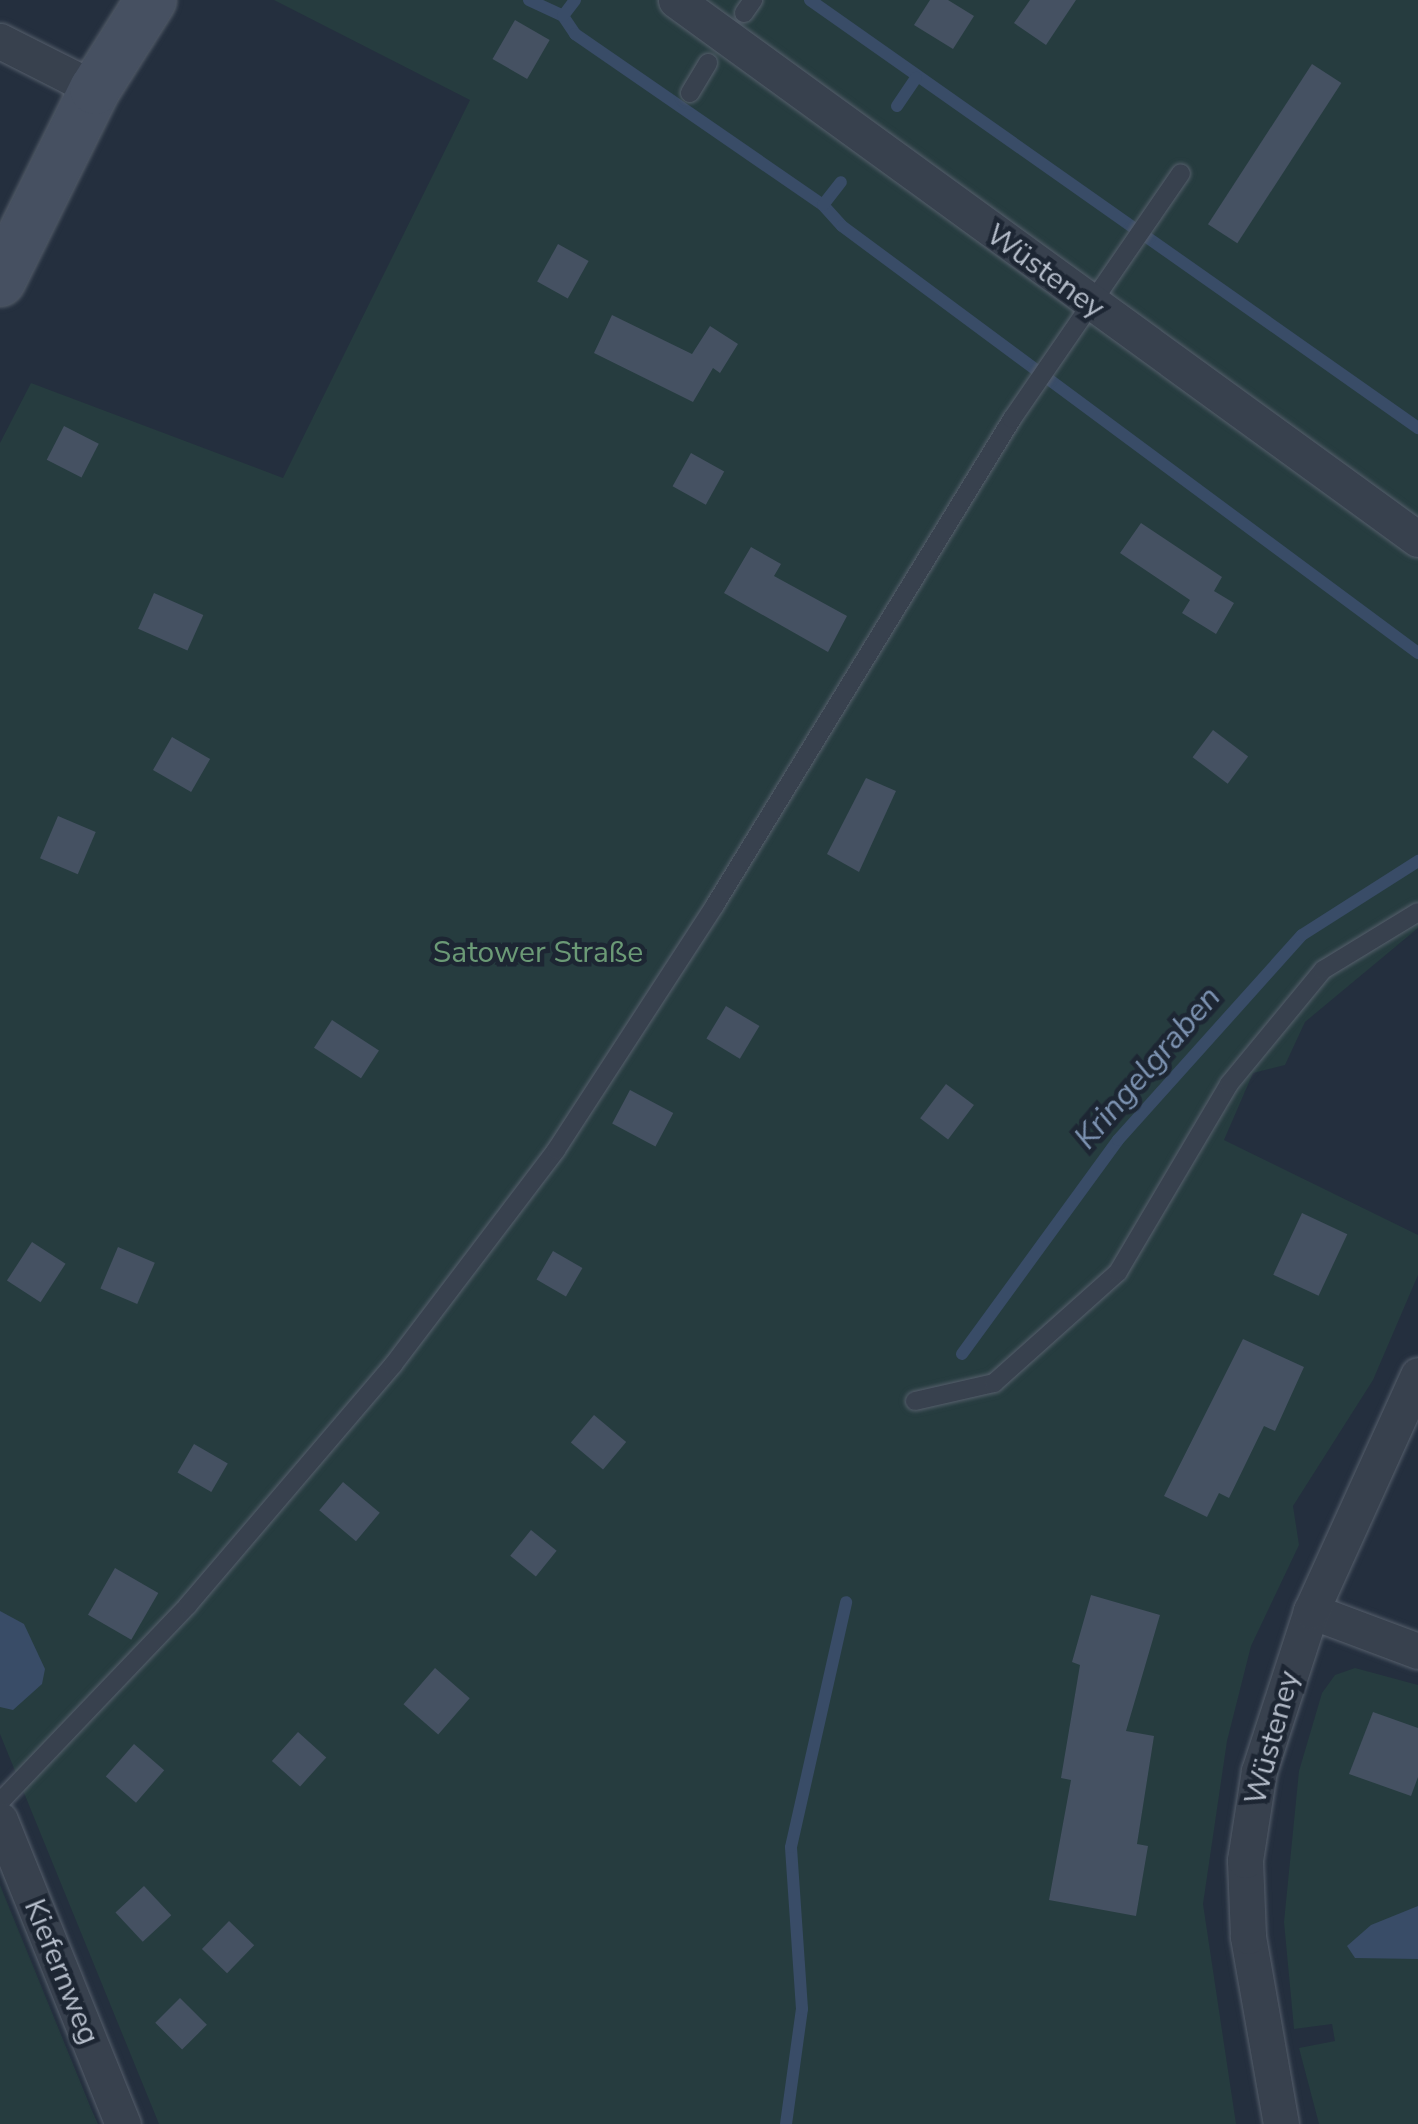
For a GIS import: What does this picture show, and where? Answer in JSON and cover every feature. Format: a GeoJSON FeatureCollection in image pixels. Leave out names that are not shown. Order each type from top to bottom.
{"type":"FeatureCollection","features":[{"type":"Feature","properties":{"kind":"main road"},"geometry":{"type":"LineString","coordinates":[[0,281],[95,89],[150,0]]}},
{"type":"Feature","properties":{"kind":"street","name":"Wüsteney"},"geometry":{"type":"LineString","coordinates":[[676,0],[1090,306],[1215,388],[1418,539]]}},
{"type":"Feature","properties":{"kind":"street"},"geometry":{"type":"LineString","coordinates":[[0,41],[95,89]]}},
{"type":"Feature","properties":{"kind":"street","name":"Wüsteney"},"geometry":{"type":"LineString","coordinates":[[1281,2124],[1253,1975],[1245,1860],[1259,1771],[1311,1611],[1418,1375]]}},
{"type":"Feature","properties":{"kind":"street"},"geometry":{"type":"LineString","coordinates":[[1311,1611],[1418,1651]]}},
{"type":"Feature","properties":{"kind":"street","name":"Kiefernweg"},"geometry":{"type":"LineString","coordinates":[[0,1820],[123,2124]]}},
{"type":"Feature","properties":{"kind":"lane"},"geometry":{"type":"LineString","coordinates":[[690,94],[708,64]]}},
{"type":"Feature","properties":{"kind":"lane"},"geometry":{"type":"LineString","coordinates":[[0,1802],[188,1606],[368,1395],[556,1150],[1045,374],[1181,172]]}},
{"type":"Feature","properties":{"kind":"lane"},"geometry":{"type":"LineString","coordinates":[[915,1401],[994,1383],[1118,1272],[1229,1084],[1312,984],[1324,970],[1418,912]]}},
{"type":"Feature","properties":{"kind":"green space","name":"Satower Straße"},"geometry":{"type":"Polygon","coordinates":[[[274,0],[1418,0],[1418,423],[1364,388],[1418,426],[1418,928],[1305,1022],[1285,1065],[1253,1073],[1224,1140],[1418,1235],[1418,1275],[1373,1380],[1293,1506],[1299,1545],[1251,1646],[1227,1741],[1203,1904],[1236,2124],[159,2124],[0,1734],[0,443],[31,383],[283,478],[470,100],[274,0]]]}},
{"type":"Feature","properties":{"kind":"green space"},"geometry":{"type":"Polygon","coordinates":[[[1355,1668],[1418,1685],[1418,2124],[1319,2124],[1299,2048],[1335,2041],[1332,2024],[1294,2029],[1284,1922],[1299,1771],[1322,1693],[1335,1675],[1355,1668]]]}},
{"type":"Feature","properties":{"kind":"green space"},"geometry":{"type":"Polygon","coordinates":[[[0,1885],[92,2111],[98,2124],[0,2124],[0,1885]]]}},
{"type":"Feature","properties":{"kind":"water"},"geometry":{"type":"Polygon","coordinates":[[[0,1611],[24,1624],[45,1669],[42,1684],[13,1710],[0,1707],[0,1611]]]}},
{"type":"Feature","properties":{"kind":"water"},"geometry":{"type":"Polygon","coordinates":[[[1418,1906],[1418,1959],[1355,1958],[1347,1946],[1371,1925],[1418,1906]]]}},
{"type":"Feature","properties":{"kind":"building"},"geometry":{"type":"Polygon","coordinates":[[[930,0],[948,0],[974,16],[953,49],[914,25],[930,0]]]}},
{"type":"Feature","properties":{"kind":"building"},"geometry":{"type":"Polygon","coordinates":[[[1030,0],[1076,0],[1046,45],[1014,23],[1030,0]]]}},
{"type":"Feature","properties":{"kind":"building"},"geometry":{"type":"Polygon","coordinates":[[[515,20],[550,40],[527,79],[492,59],[515,20]]]}},
{"type":"Feature","properties":{"kind":"building"},"geometry":{"type":"Polygon","coordinates":[[[1312,64],[1341,83],[1237,243],[1208,224],[1312,64]]]}},
{"type":"Feature","properties":{"kind":"building"},"geometry":{"type":"Polygon","coordinates":[[[558,244],[589,261],[568,299],[537,282],[558,244]]]}},
{"type":"Feature","properties":{"kind":"building"},"geometry":{"type":"Polygon","coordinates":[[[612,315],[692,354],[710,326],[738,344],[720,373],[713,368],[693,402],[594,353],[612,315]]]}},
{"type":"Feature","properties":{"kind":"building"},"geometry":{"type":"Polygon","coordinates":[[[64,426],[99,444],[81,478],[47,460],[64,426]]]}},
{"type":"Feature","properties":{"kind":"building"},"geometry":{"type":"Polygon","coordinates":[[[691,453],[724,471],[706,505],[673,486],[691,453]]]}},
{"type":"Feature","properties":{"kind":"building"},"geometry":{"type":"Polygon","coordinates":[[[1141,523],[1222,577],[1214,591],[1234,603],[1216,634],[1182,613],[1190,600],[1120,553],[1141,523]]]}},
{"type":"Feature","properties":{"kind":"building"},"geometry":{"type":"Polygon","coordinates":[[[751,547],[781,564],[774,576],[847,616],[828,652],[724,593],[751,547]]]}},
{"type":"Feature","properties":{"kind":"building"},"geometry":{"type":"Polygon","coordinates":[[[154,593],[203,615],[187,651],[138,629],[154,593]]]}},
{"type":"Feature","properties":{"kind":"building"},"geometry":{"type":"Polygon","coordinates":[[[1213,730],[1248,756],[1228,784],[1193,757],[1213,730]]]}},
{"type":"Feature","properties":{"kind":"building"},"geometry":{"type":"Polygon","coordinates":[[[172,737],[210,759],[191,792],[153,770],[172,737]]]}},
{"type":"Feature","properties":{"kind":"building"},"geometry":{"type":"Polygon","coordinates":[[[866,778],[896,791],[859,872],[827,854],[866,778]]]}},
{"type":"Feature","properties":{"kind":"building"},"geometry":{"type":"Polygon","coordinates":[[[58,816],[96,832],[78,874],[40,858],[58,816]]]}},
{"type":"Feature","properties":{"kind":"building"},"geometry":{"type":"Polygon","coordinates":[[[726,1006],[759,1026],[740,1059],[706,1039],[726,1006]]]}},
{"type":"Feature","properties":{"kind":"building"},"geometry":{"type":"Polygon","coordinates":[[[332,1020],[379,1050],[361,1078],[314,1048],[332,1020]]]}},
{"type":"Feature","properties":{"kind":"building"},"geometry":{"type":"Polygon","coordinates":[[[946,1084],[974,1105],[948,1139],[920,1118],[946,1084]]]}},
{"type":"Feature","properties":{"kind":"building"},"geometry":{"type":"Polygon","coordinates":[[[630,1090],[673,1113],[655,1147],[612,1124],[630,1090]]]}},
{"type":"Feature","properties":{"kind":"building"},"geometry":{"type":"Polygon","coordinates":[[[1302,1213],[1347,1234],[1319,1296],[1273,1275],[1302,1213]]]}},
{"type":"Feature","properties":{"kind":"building"},"geometry":{"type":"Polygon","coordinates":[[[32,1242],[66,1264],[40,1302],[7,1281],[32,1242]]]}},
{"type":"Feature","properties":{"kind":"building"},"geometry":{"type":"Polygon","coordinates":[[[118,1247],[155,1263],[137,1304],[100,1288],[118,1247]]]}},
{"type":"Feature","properties":{"kind":"building"},"geometry":{"type":"Polygon","coordinates":[[[553,1251],[582,1268],[566,1297],[536,1280],[553,1251]]]}},
{"type":"Feature","properties":{"kind":"building"},"geometry":{"type":"Polygon","coordinates":[[[1243,1339],[1304,1367],[1275,1431],[1264,1426],[1229,1498],[1219,1493],[1207,1517],[1164,1496],[1243,1339]]]}},
{"type":"Feature","properties":{"kind":"building"},"geometry":{"type":"Polygon","coordinates":[[[594,1415],[626,1442],[603,1470],[571,1443],[594,1415]]]}},
{"type":"Feature","properties":{"kind":"building"},"geometry":{"type":"Polygon","coordinates":[[[194,1444],[228,1464],[211,1492],[178,1473],[194,1444]]]}},
{"type":"Feature","properties":{"kind":"building"},"geometry":{"type":"Polygon","coordinates":[[[343,1482],[380,1513],[356,1541],[319,1510],[343,1482]]]}},
{"type":"Feature","properties":{"kind":"building"},"geometry":{"type":"Polygon","coordinates":[[[531,1530],[557,1551],[536,1576],[510,1556],[531,1530]]]}},
{"type":"Feature","properties":{"kind":"building"},"geometry":{"type":"Polygon","coordinates":[[[115,1568],[158,1593],[131,1640],[88,1615],[115,1568]]]}},
{"type":"Feature","properties":{"kind":"building"},"geometry":{"type":"Polygon","coordinates":[[[1091,1595],[1160,1615],[1126,1731],[1154,1736],[1137,1844],[1148,1846],[1136,1916],[1049,1900],[1071,1780],[1061,1778],[1080,1665],[1072,1662],[1091,1595]]]}},
{"type":"Feature","properties":{"kind":"building"},"geometry":{"type":"Polygon","coordinates":[[[435,1668],[470,1698],[438,1734],[404,1704],[435,1668]]]}},
{"type":"Feature","properties":{"kind":"building"},"geometry":{"type":"Polygon","coordinates":[[[1373,1712],[1418,1728],[1418,1777],[1411,1796],[1349,1774],[1373,1712]]]}},
{"type":"Feature","properties":{"kind":"building"},"geometry":{"type":"Polygon","coordinates":[[[298,1732],[326,1757],[300,1786],[272,1761],[298,1732]]]}},
{"type":"Feature","properties":{"kind":"building"},"geometry":{"type":"Polygon","coordinates":[[[134,1744],[164,1770],[136,1803],[106,1776],[134,1744]]]}},
{"type":"Feature","properties":{"kind":"building"},"geometry":{"type":"Polygon","coordinates":[[[144,1886],[171,1915],[143,1942],[115,1913],[144,1886]]]}},
{"type":"Feature","properties":{"kind":"building"},"geometry":{"type":"Polygon","coordinates":[[[229,1921],[254,1945],[227,1973],[202,1949],[229,1921]]]}},
{"type":"Feature","properties":{"kind":"building"},"geometry":{"type":"Polygon","coordinates":[[[180,1998],[207,2025],[182,2050],[155,2023],[180,1998]]]}},
{"type":"Feature","properties":{"kind":"waterway"},"geometry":{"type":"LineString","coordinates":[[529,0],[563,16],[575,34],[823,205],[842,226],[1418,653]]}},
{"type":"Feature","properties":{"kind":"waterway"},"geometry":{"type":"LineString","coordinates":[[563,16],[575,0]]}},
{"type":"Feature","properties":{"kind":"waterway"},"geometry":{"type":"LineString","coordinates":[[810,0],[1418,428]]}},
{"type":"Feature","properties":{"kind":"waterway"},"geometry":{"type":"LineString","coordinates":[[897,106],[916,78]]}},
{"type":"Feature","properties":{"kind":"waterway"},"geometry":{"type":"LineString","coordinates":[[823,205],[841,182]]}},
{"type":"Feature","properties":{"kind":"waterway","name":"Kringelgraben"},"geometry":{"type":"LineString","coordinates":[[962,1354],[1118,1140],[1302,935],[1418,861]]}},
{"type":"Feature","properties":{"kind":"waterway","name":"Kringelgraben"},"geometry":{"type":"LineString","coordinates":[[786,2124],[802,2009],[791,1847],[846,1602]]}}]}
